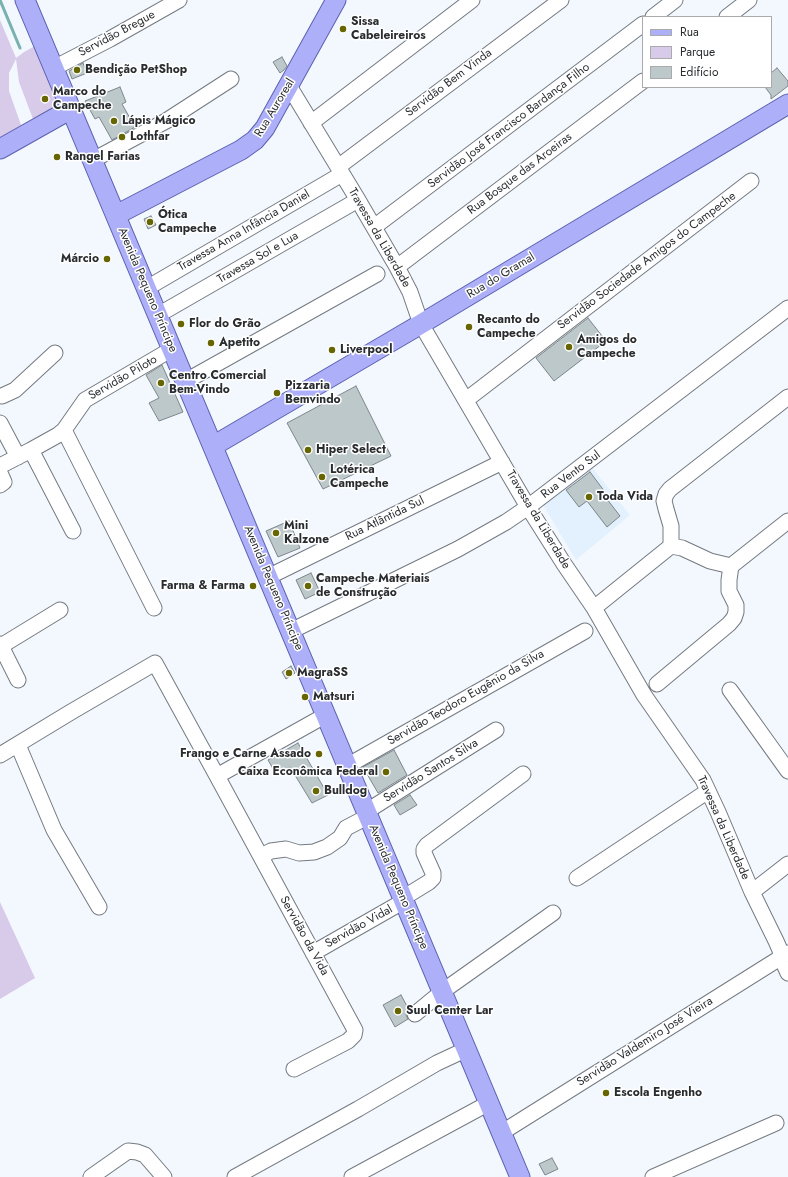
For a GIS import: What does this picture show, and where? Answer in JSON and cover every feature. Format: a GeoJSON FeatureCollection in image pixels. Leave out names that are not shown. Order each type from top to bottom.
{"type":"FeatureCollection","features":[{"type":"Feature","properties":{"kind":"main road","name":"Avenida Pequeno Príncipe"},"geometry":{"type":"LineString","coordinates":[[25,0],[520,1177]]}},
{"type":"Feature","properties":{"kind":"main road","name":"Rua Auroreal"},"geometry":{"type":"LineString","coordinates":[[116,215],[250,145],[265,128],[336,0]]}},
{"type":"Feature","properties":{"kind":"main road","name":"Rua do Gramal"},"geometry":{"type":"LineString","coordinates":[[213,446],[421,324],[788,104]]}},
{"type":"Feature","properties":{"kind":"main road"},"geometry":{"type":"LineString","coordinates":[[0,149],[71,109]]}},
{"type":"Feature","properties":{"kind":"street","name":"Servidão Bregue"},"geometry":{"type":"LineString","coordinates":[[54,68],[179,0]]}},
{"type":"Feature","properties":{"kind":"street"},"geometry":{"type":"LineString","coordinates":[[311,123],[472,0]]}},
{"type":"Feature","properties":{"kind":"street","name":"Servidão Bem Vinda"},"geometry":{"type":"LineString","coordinates":[[340,170],[561,0]]}},
{"type":"Feature","properties":{"kind":"street"},"geometry":{"type":"LineString","coordinates":[[654,16],[675,0]]}},
{"type":"Feature","properties":{"kind":"street"},"geometry":{"type":"LineString","coordinates":[[728,16],[749,0]]}},
{"type":"Feature","properties":{"kind":"street","name":"Servidão José Francisco Bardança Filho"},"geometry":{"type":"LineString","coordinates":[[374,227],[642,25]]}},
{"type":"Feature","properties":{"kind":"street"},"geometry":{"type":"LineString","coordinates":[[92,160],[166,121],[231,79]]}},
{"type":"Feature","properties":{"kind":"street","name":"Rua Bosque das Aroeiras"},"geometry":{"type":"LineString","coordinates":[[397,267],[642,81]]}},
{"type":"Feature","properties":{"kind":"street","name":"Travessa da Liberdade"},"geometry":{"type":"LineString","coordinates":[[289,86],[397,267],[410,292],[421,324],[528,507],[594,608],[644,695],[692,763],[708,791],[752,892],[780,950],[784,955],[788,972]]}},
{"type":"Feature","properties":{"kind":"street","name":"Travessa Anna Infância Daniel"},"geometry":{"type":"LineString","coordinates":[[147,288],[340,170]]}},
{"type":"Feature","properties":{"kind":"street","name":"Servidão Sociedade Amigos do Campeche"},"geometry":{"type":"LineString","coordinates":[[466,400],[751,181]]}},
{"type":"Feature","properties":{"kind":"street","name":"Travessa Sol e Lua"},"geometry":{"type":"LineString","coordinates":[[158,315],[358,200]]}},
{"type":"Feature","properties":{"kind":"street"},"geometry":{"type":"LineString","coordinates":[[186,381],[377,274]]}},
{"type":"Feature","properties":{"kind":"street","name":"Rua Vento Sul"},"geometry":{"type":"LineString","coordinates":[[291,631],[481,537],[528,507],[788,308]]}},
{"type":"Feature","properties":{"kind":"street","name":"Servidão Piloto"},"geometry":{"type":"LineString","coordinates":[[0,466],[49,441],[64,430],[85,400],[172,349]]}},
{"type":"Feature","properties":{"kind":"street"},"geometry":{"type":"LineString","coordinates":[[1,395],[15,390],[55,353]]}},
{"type":"Feature","properties":{"kind":"street"},"geometry":{"type":"LineString","coordinates":[[672,546],[671,526],[664,501],[666,494],[670,489],[788,397]]}},
{"type":"Feature","properties":{"kind":"street"},"geometry":{"type":"LineString","coordinates":[[0,422],[25,454],[73,531]]}},
{"type":"Feature","properties":{"kind":"street"},"geometry":{"type":"LineString","coordinates":[[64,430],[154,608]]}},
{"type":"Feature","properties":{"kind":"street","name":"Rua Atlântida Sul"},"geometry":{"type":"LineString","coordinates":[[268,576],[502,462]]}},
{"type":"Feature","properties":{"kind":"street"},"geometry":{"type":"LineString","coordinates":[[0,473],[4,482],[0,485]]}},
{"type":"Feature","properties":{"kind":"street"},"geometry":{"type":"LineString","coordinates":[[657,684],[729,624],[734,618],[736,605],[729,591],[731,566],[788,521]]}},
{"type":"Feature","properties":{"kind":"street"},"geometry":{"type":"LineString","coordinates":[[594,608],[672,546],[682,548],[710,561],[731,566]]}},
{"type":"Feature","properties":{"kind":"street"},"geometry":{"type":"LineString","coordinates":[[18,680],[0,645],[60,610]]}},
{"type":"Feature","properties":{"kind":"street","name":"Servidão Teodoro Eugênio da Silva"},"geometry":{"type":"LineString","coordinates":[[347,766],[585,631]]}},
{"type":"Feature","properties":{"kind":"street","name":"Servidão da Vida"},"geometry":{"type":"LineString","coordinates":[[18,745],[155,663],[355,1030],[354,1035],[348,1041],[294,1069]]}},
{"type":"Feature","properties":{"kind":"street"},"geometry":{"type":"LineString","coordinates":[[730,690],[788,771]]}},
{"type":"Feature","properties":{"kind":"street"},"geometry":{"type":"LineString","coordinates":[[217,776],[326,715]]}},
{"type":"Feature","properties":{"kind":"street","name":"Servidão Santos Silva"},"geometry":{"type":"LineString","coordinates":[[261,856],[271,851],[286,849],[300,853],[314,852],[327,847],[340,838],[346,828],[496,730]]}},
{"type":"Feature","properties":{"kind":"street"},"geometry":{"type":"LineString","coordinates":[[0,755],[18,745],[54,830],[99,907]]}},
{"type":"Feature","properties":{"kind":"street","name":"Servidão Vidal"},"geometry":{"type":"LineString","coordinates":[[313,953],[404,900],[429,882],[433,878],[433,874],[424,853],[424,849],[427,844],[523,774]]}},
{"type":"Feature","properties":{"kind":"street"},"geometry":{"type":"LineString","coordinates":[[577,878],[708,791]]}},
{"type":"Feature","properties":{"kind":"street"},"geometry":{"type":"LineString","coordinates":[[752,892],[788,864]]}},
{"type":"Feature","properties":{"kind":"street"},"geometry":{"type":"LineString","coordinates":[[415,1014],[443,991],[553,913]]}},
{"type":"Feature","properties":{"kind":"street","name":"Servidão Valdemiro José Vieira"},"geometry":{"type":"LineString","coordinates":[[501,1133],[784,955]]}},
{"type":"Feature","properties":{"kind":"street"},"geometry":{"type":"LineString","coordinates":[[235,1177],[358,1109],[437,1063],[467,1049]]}},
{"type":"Feature","properties":{"kind":"street"},"geometry":{"type":"LineString","coordinates":[[352,1177],[489,1103]]}},
{"type":"Feature","properties":{"kind":"street"},"geometry":{"type":"LineString","coordinates":[[653,1177],[776,1123]]}},
{"type":"Feature","properties":{"kind":"street"},"geometry":{"type":"LineString","coordinates":[[91,1177],[128,1151],[145,1155],[164,1177]]}},
{"type":"Feature","properties":{"kind":"shaded area"},"geometry":{"type":"Polygon","coordinates":[[[590,465],[630,515],[576,560],[543,505],[590,465]]]}},
{"type":"Feature","properties":{"kind":"green space"},"geometry":{"type":"Polygon","coordinates":[[[0,20],[16,58],[35,46],[61,105],[33,119],[19,82],[16,59],[9,73],[9,91],[21,125],[0,138],[0,20]]]}},
{"type":"Feature","properties":{"kind":"green space"},"geometry":{"type":"Polygon","coordinates":[[[0,902],[35,978],[0,999],[0,902]]]}},
{"type":"Feature","properties":{"kind":"building"},"geometry":{"type":"Polygon","coordinates":[[[282,57],[287,66],[280,73],[273,62],[282,57]]]}},
{"type":"Feature","properties":{"kind":"building","name":"Bendição PetShop"},"geometry":{"type":"Polygon","coordinates":[[[83,63],[87,73],[72,79],[69,71],[83,63]]]}},
{"type":"Feature","properties":{"kind":"building"},"geometry":{"type":"Polygon","coordinates":[[[777,68],[788,81],[788,86],[771,99],[771,95],[766,88],[772,88],[772,72],[777,68]]]}},
{"type":"Feature","properties":{"kind":"building"},"geometry":{"type":"Polygon","coordinates":[[[120,87],[126,102],[122,104],[135,127],[112,140],[99,117],[95,119],[85,101],[120,87]]]}},
{"type":"Feature","properties":{"kind":"building","name":"Ótica Campeche"},"geometry":{"type":"Polygon","coordinates":[[[151,216],[156,225],[148,229],[144,219],[151,216]]]}},
{"type":"Feature","properties":{"kind":"building","name":"Amigos do Campeche"},"geometry":{"type":"Polygon","coordinates":[[[588,318],[606,341],[554,381],[536,358],[588,318]]]}},
{"type":"Feature","properties":{"kind":"building","name":"Centro Comercial Bem-Vindo"},"geometry":{"type":"Polygon","coordinates":[[[162,365],[183,412],[159,421],[149,403],[159,398],[146,375],[162,365]]]}},
{"type":"Feature","properties":{"kind":"building"},"geometry":{"type":"Polygon","coordinates":[[[356,386],[391,456],[323,489],[287,423],[356,386]]]}},
{"type":"Feature","properties":{"kind":"building","name":"Toda Vida"},"geometry":{"type":"Polygon","coordinates":[[[590,472],[605,492],[603,494],[620,516],[607,527],[587,501],[579,507],[566,490],[590,472]]]}},
{"type":"Feature","properties":{"kind":"building"},"geometry":{"type":"Polygon","coordinates":[[[289,521],[300,548],[278,557],[266,531],[289,521]]]}},
{"type":"Feature","properties":{"kind":"building","name":"Campeche Materiais de Construção"},"geometry":{"type":"Polygon","coordinates":[[[311,573],[320,592],[305,599],[296,580],[311,573]]]}},
{"type":"Feature","properties":{"kind":"building","name":"MagraSS"},"geometry":{"type":"Polygon","coordinates":[[[291,666],[295,673],[286,679],[282,672],[291,666]]]}},
{"type":"Feature","properties":{"kind":"building"},"geometry":{"type":"Polygon","coordinates":[[[298,743],[328,795],[312,803],[290,767],[276,774],[268,760],[298,743]]]}},
{"type":"Feature","properties":{"kind":"building","name":"Caixa Econômica Federal"},"geometry":{"type":"Polygon","coordinates":[[[394,750],[407,775],[378,793],[363,767],[394,750]]]}},
{"type":"Feature","properties":{"kind":"building"},"geometry":{"type":"Polygon","coordinates":[[[410,795],[417,805],[400,815],[394,805],[410,795]]]}},
{"type":"Feature","properties":{"kind":"building","name":"Suul Center Lar"},"geometry":{"type":"Polygon","coordinates":[[[401,995],[408,1008],[406,1015],[408,1019],[395,1027],[383,1005],[401,995]]]}},
{"type":"Feature","properties":{"kind":"building"},"geometry":{"type":"Polygon","coordinates":[[[552,1158],[558,1169],[545,1175],[539,1164],[552,1158]]]}},
{"type":"Feature","properties":{"kind":"waterway"},"geometry":{"type":"LineString","coordinates":[[0,0],[20,48]]}},
{"type":"Feature","properties":{"kind":"place","name":"Sissa Cabeleireiros"},"geometry":{"type":"Point","coordinates":[343,29]}},
{"type":"Feature","properties":{"kind":"place","name":"Bendição PetShop"},"geometry":{"type":"Point","coordinates":[77,70]}},
{"type":"Feature","properties":{"kind":"place","name":"Marco do Campeche"},"geometry":{"type":"Point","coordinates":[45,99]}},
{"type":"Feature","properties":{"kind":"place","name":"Lápis Mágico"},"geometry":{"type":"Point","coordinates":[114,121]}},
{"type":"Feature","properties":{"kind":"place","name":"Lothfar"},"geometry":{"type":"Point","coordinates":[122,137]}},
{"type":"Feature","properties":{"kind":"place","name":"Rangel Farias"},"geometry":{"type":"Point","coordinates":[57,157]}},
{"type":"Feature","properties":{"kind":"place","name":"Ótica Campeche"},"geometry":{"type":"Point","coordinates":[150,222]}},
{"type":"Feature","properties":{"kind":"place","name":"Márcio"},"geometry":{"type":"Point","coordinates":[107,259]}},
{"type":"Feature","properties":{"kind":"place","name":"Flor do Grão"},"geometry":{"type":"Point","coordinates":[181,324]}},
{"type":"Feature","properties":{"kind":"place","name":"Recanto do Campeche"},"geometry":{"type":"Point","coordinates":[469,327]}},
{"type":"Feature","properties":{"kind":"place","name":"Apetito"},"geometry":{"type":"Point","coordinates":[211,343]}},
{"type":"Feature","properties":{"kind":"place","name":"Amigos do Campeche"},"geometry":{"type":"Point","coordinates":[569,347]}},
{"type":"Feature","properties":{"kind":"place","name":"Liverpool"},"geometry":{"type":"Point","coordinates":[332,350]}},
{"type":"Feature","properties":{"kind":"place","name":"Centro Comercial Bem-Vindo"},"geometry":{"type":"Point","coordinates":[161,383]}},
{"type":"Feature","properties":{"kind":"place","name":"Pizzaria Bemvindo"},"geometry":{"type":"Point","coordinates":[277,393]}},
{"type":"Feature","properties":{"kind":"place","name":"Hiper Select"},"geometry":{"type":"Point","coordinates":[308,450]}},
{"type":"Feature","properties":{"kind":"place","name":"Lotérica Campeche"},"geometry":{"type":"Point","coordinates":[322,477]}},
{"type":"Feature","properties":{"kind":"place","name":"Toda Vida"},"geometry":{"type":"Point","coordinates":[589,497]}},
{"type":"Feature","properties":{"kind":"place","name":"Mini Kalzone"},"geometry":{"type":"Point","coordinates":[276,533]}},
{"type":"Feature","properties":{"kind":"place","name":"Farma & Farma"},"geometry":{"type":"Point","coordinates":[253,586]}},
{"type":"Feature","properties":{"kind":"place","name":"Campeche Materiais de Construção"},"geometry":{"type":"Point","coordinates":[308,586]}},
{"type":"Feature","properties":{"kind":"place","name":"MagraSS"},"geometry":{"type":"Point","coordinates":[289,673]}},
{"type":"Feature","properties":{"kind":"place","name":"Matsuri"},"geometry":{"type":"Point","coordinates":[305,697]}},
{"type":"Feature","properties":{"kind":"place","name":"Frango e Carne Assado"},"geometry":{"type":"Point","coordinates":[319,754]}},
{"type":"Feature","properties":{"kind":"place","name":"Caixa Econômica Federal"},"geometry":{"type":"Point","coordinates":[386,772]}},
{"type":"Feature","properties":{"kind":"place","name":"Bulldog"},"geometry":{"type":"Point","coordinates":[316,791]}},
{"type":"Feature","properties":{"kind":"place","name":"Suul Center Lar"},"geometry":{"type":"Point","coordinates":[398,1011]}},
{"type":"Feature","properties":{"kind":"place","name":"Escola Engenho"},"geometry":{"type":"Point","coordinates":[606,1093]}}]}
